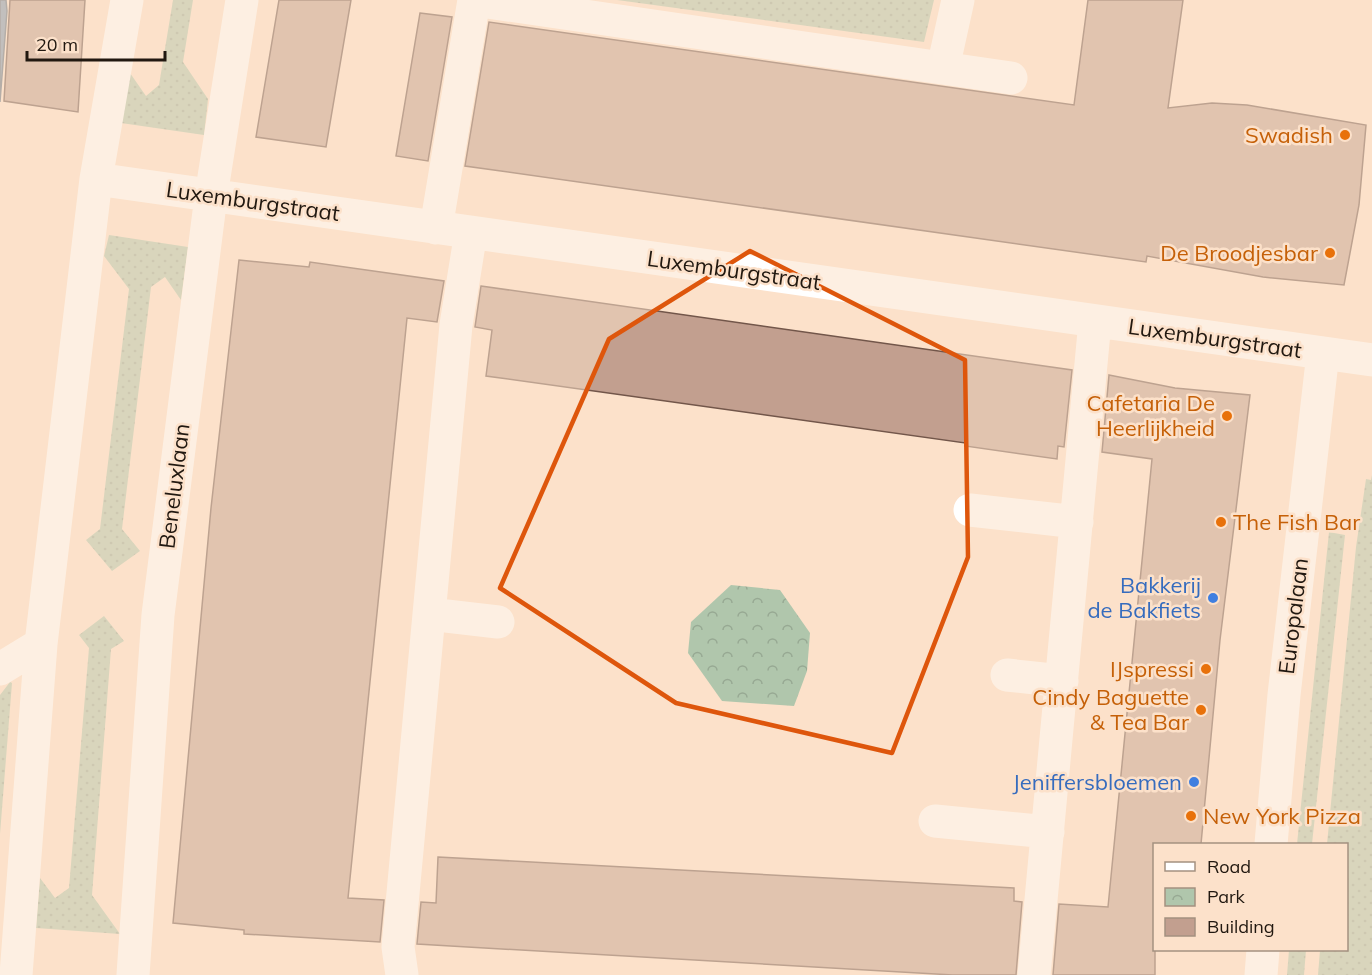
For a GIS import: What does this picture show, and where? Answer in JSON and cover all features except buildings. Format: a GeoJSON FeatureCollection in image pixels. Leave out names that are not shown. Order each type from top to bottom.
{"type":"FeatureCollection","features":[{"type":"Feature","properties":{"kind":"street"},"geometry":{"type":"LineString","coordinates":[[16,975],[40,644],[96,179],[127,0]]}},
{"type":"Feature","properties":{"kind":"street","name":"Beneluxlaan"},"geometry":{"type":"LineString","coordinates":[[133,975],[158,615],[212,196],[242,0]]}},
{"type":"Feature","properties":{"kind":"street"},"geometry":{"type":"LineString","coordinates":[[436,228],[474,0],[1011,78]]}},
{"type":"Feature","properties":{"kind":"street"},"geometry":{"type":"LineString","coordinates":[[943,68],[958,0]]}},
{"type":"Feature","properties":{"kind":"street","name":"Luxemburgstraat"},"geometry":{"type":"LineString","coordinates":[[96,179],[1372,360]]}},
{"type":"Feature","properties":{"kind":"street"},"geometry":{"type":"LineString","coordinates":[[402,975],[398,946],[456,325],[471,232]]}},
{"type":"Feature","properties":{"kind":"street"},"geometry":{"type":"LineString","coordinates":[[1034,975],[1095,321]]}},
{"type":"Feature","properties":{"kind":"street","name":"Europalaan"},"geometry":{"type":"LineString","coordinates":[[1271,843],[1284,694],[1323,353]]}},
{"type":"Feature","properties":{"kind":"street"},"geometry":{"type":"LineString","coordinates":[[970,510],[1077,522]]}},
{"type":"Feature","properties":{"kind":"street"},"geometry":{"type":"LineString","coordinates":[[429,614],[498,622]]}},
{"type":"Feature","properties":{"kind":"street"},"geometry":{"type":"LineString","coordinates":[[0,669],[40,644]]}},
{"type":"Feature","properties":{"kind":"street"},"geometry":{"type":"LineString","coordinates":[[1007,675],[1062,681]]}},
{"type":"Feature","properties":{"kind":"street"},"geometry":{"type":"LineString","coordinates":[[935,820],[1048,832]]}},
{"type":"Feature","properties":{"kind":"street"},"geometry":{"type":"LineString","coordinates":[[1261,975],[1263,951]]}},
{"type":"Feature","properties":{"kind":"highlighted area"},"geometry":{"type":"Polygon","coordinates":[[[750,251],[965,360],[968,557],[892,753],[676,703],[500,588],[609,339],[750,251]]]}},
{"type":"Feature","properties":{"kind":"green space"},"geometry":{"type":"Polygon","coordinates":[[[173,0],[193,0],[183,62],[208,99],[204,135],[121,123],[130,73],[146,96],[159,85],[173,0]]]}},
{"type":"Feature","properties":{"kind":"green space"},"geometry":{"type":"Polygon","coordinates":[[[617,0],[934,0],[924,42],[617,0]]]}},
{"type":"Feature","properties":{"kind":"green space"},"geometry":{"type":"Polygon","coordinates":[[[109,235],[188,247],[181,300],[165,277],[151,287],[122,529],[140,551],[112,571],[86,540],[100,529],[129,289],[104,256],[109,235]]]}},
{"type":"Feature","properties":{"kind":"green space"},"geometry":{"type":"Polygon","coordinates":[[[1372,475],[1372,975],[1318,975],[1320,951],[1348,951],[1348,843],[1327,843],[1356,547],[1366,479],[1371,480],[1372,475]]]}},
{"type":"Feature","properties":{"kind":"green space"},"geometry":{"type":"Polygon","coordinates":[[[1329,532],[1345,535],[1312,843],[1297,843],[1329,532]]]}},
{"type":"Feature","properties":{"kind":"green space"},"geometry":{"type":"Polygon","coordinates":[[[731,585],[780,590],[810,633],[807,671],[794,706],[722,701],[688,653],[691,622],[731,585]]]}},
{"type":"Feature","properties":{"kind":"green space"},"geometry":{"type":"Polygon","coordinates":[[[104,616],[124,641],[111,649],[92,895],[120,934],[36,928],[40,878],[55,898],[69,888],[89,648],[79,635],[104,616]]]}},
{"type":"Feature","properties":{"kind":"green space"},"geometry":{"type":"Polygon","coordinates":[[[10,682],[12,683],[0,834],[0,695],[10,682]]]}},
{"type":"Feature","properties":{"kind":"green space"},"geometry":{"type":"Polygon","coordinates":[[[1289,951],[1306,951],[1304,975],[1287,975],[1289,951]]]}},
{"type":"Feature","properties":{"kind":"water"},"geometry":{"type":"Polygon","coordinates":[[[0,0],[6,0],[7,11],[0,102],[0,0]]]}},
{"type":"Feature","properties":{"kind":"place","name":"Swadish"},"geometry":{"type":"Point","coordinates":[1345,135]}},
{"type":"Feature","properties":{"kind":"place","name":"De Broodjesbar"},"geometry":{"type":"Point","coordinates":[1330,253]}},
{"type":"Feature","properties":{"kind":"place","name":"Cafetaria De Heerlijkheid"},"geometry":{"type":"Point","coordinates":[1227,416]}},
{"type":"Feature","properties":{"kind":"place","name":"The Fish Bar"},"geometry":{"type":"Point","coordinates":[1221,522]}},
{"type":"Feature","properties":{"kind":"place","name":"Bakkerij de Bakfiets"},"geometry":{"type":"Point","coordinates":[1213,598]}},
{"type":"Feature","properties":{"kind":"place","name":"IJspressi"},"geometry":{"type":"Point","coordinates":[1206,669]}},
{"type":"Feature","properties":{"kind":"place","name":"Cindy Baguette & Tea Bar"},"geometry":{"type":"Point","coordinates":[1201,710]}},
{"type":"Feature","properties":{"kind":"place","name":"Jeniffersbloemen"},"geometry":{"type":"Point","coordinates":[1194,782]}},
{"type":"Feature","properties":{"kind":"place","name":"New York Pizza"},"geometry":{"type":"Point","coordinates":[1191,816]}}]}
